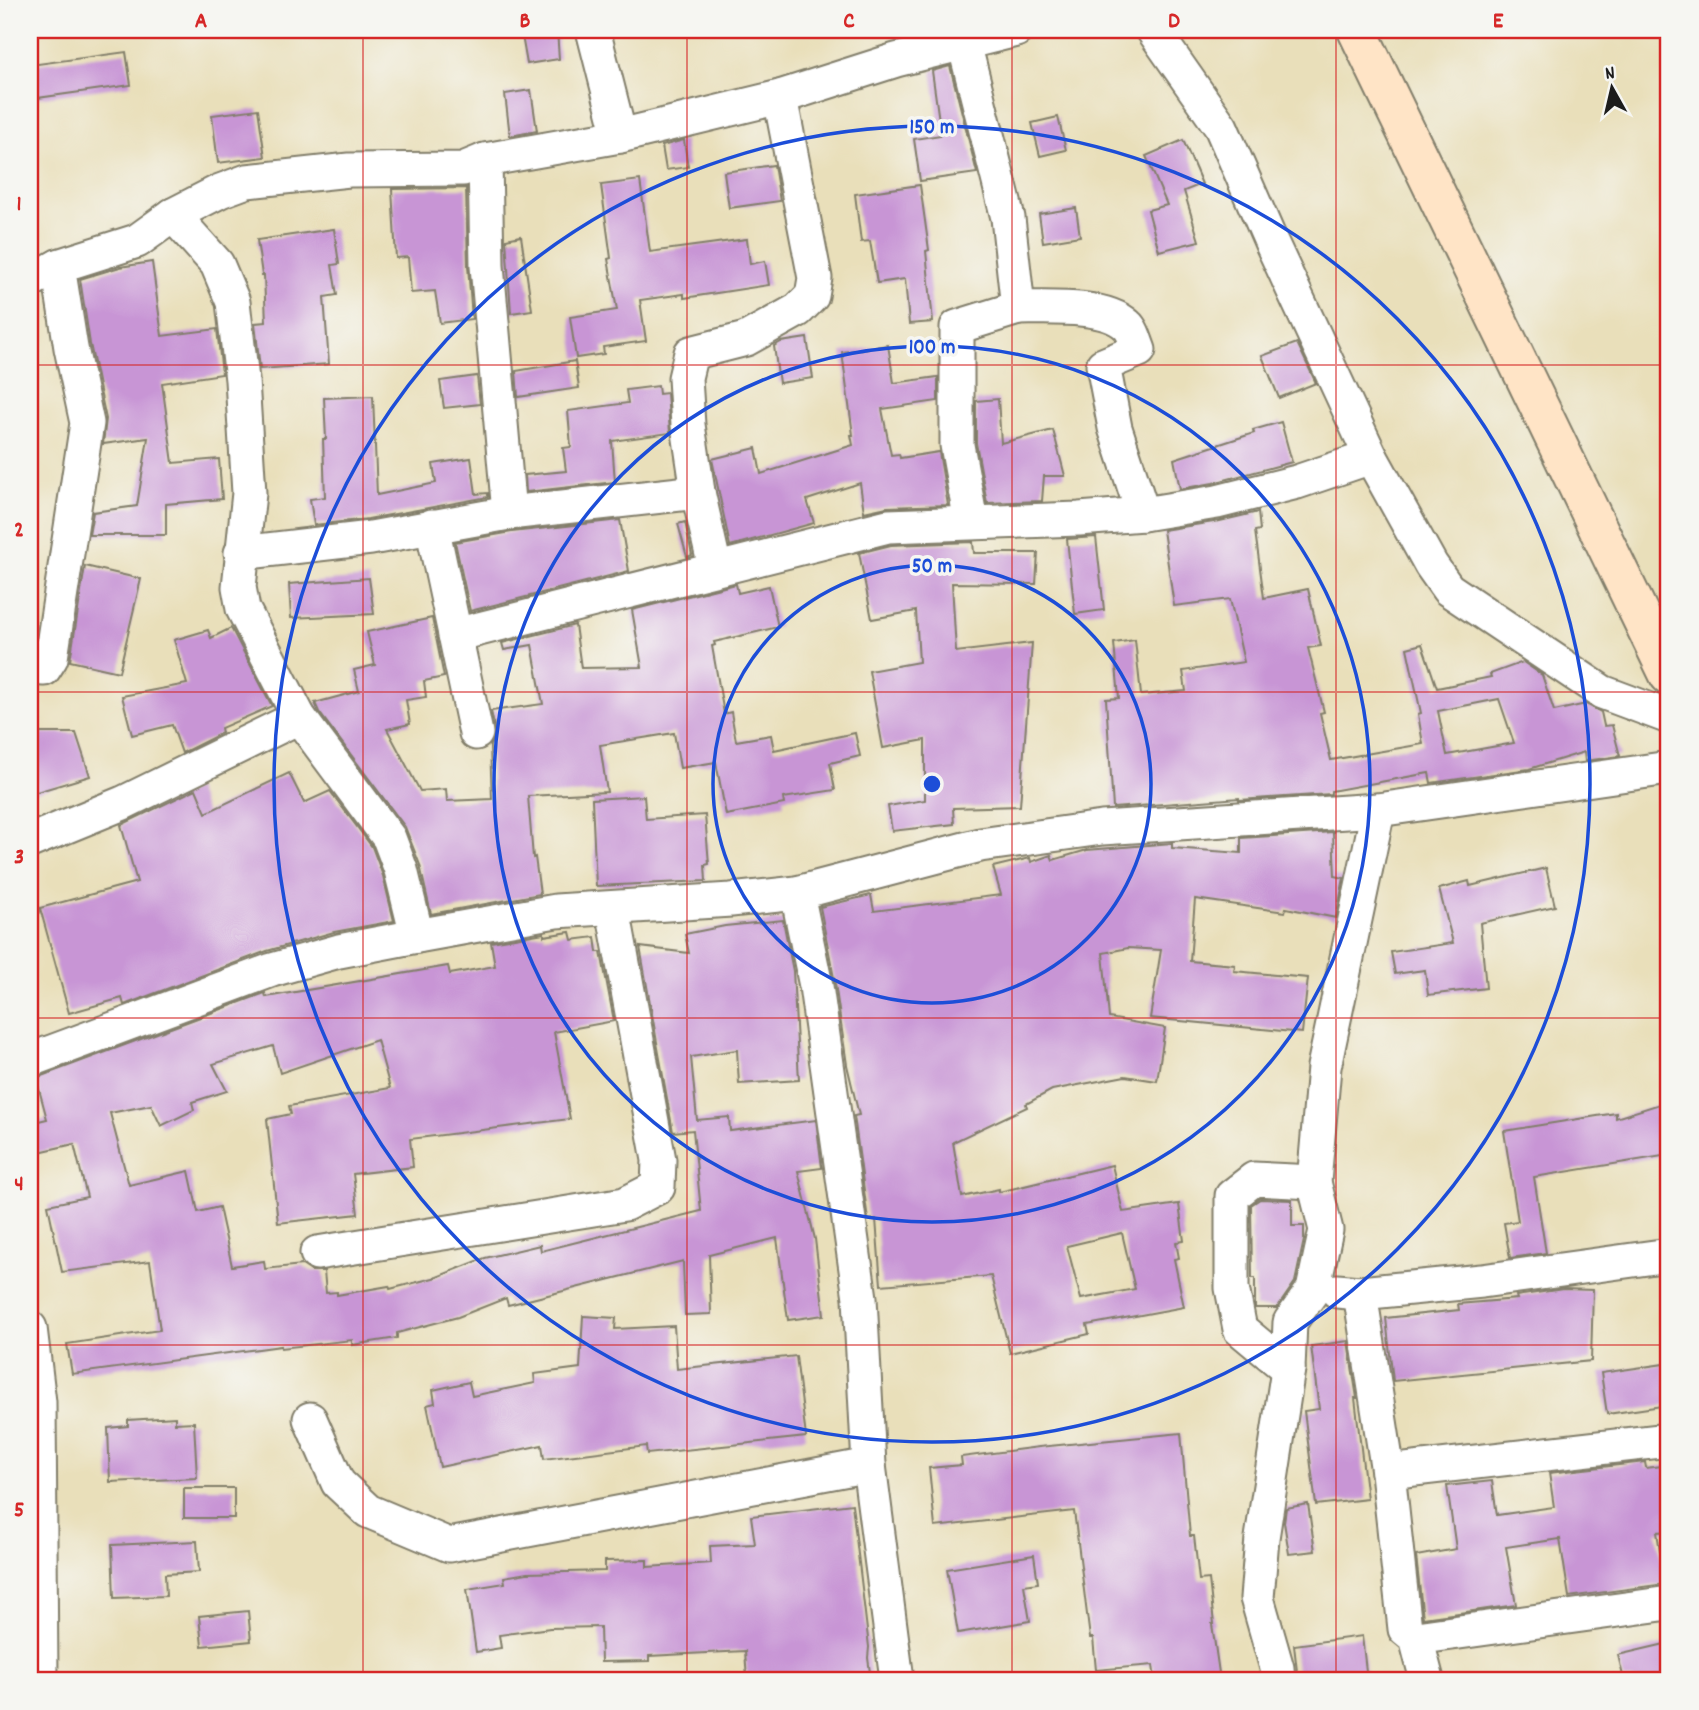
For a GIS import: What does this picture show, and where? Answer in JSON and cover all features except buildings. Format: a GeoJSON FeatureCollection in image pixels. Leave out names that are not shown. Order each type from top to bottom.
{"type":"FeatureCollection","features":[{"type":"Feature","properties":{"kind":"main road"},"geometry":{"type":"LineString","coordinates":[[1357,30],[1669,675]]}},
{"type":"Feature","properties":{"kind":"street"},"geometry":{"type":"LineString","coordinates":[[593,30],[620,136]]}},
{"type":"Feature","properties":{"kind":"street"},"geometry":{"type":"LineString","coordinates":[[30,668],[44,669],[51,658],[87,423],[44,274],[137,242],[173,215],[220,191],[247,181],[349,170],[463,169],[485,160],[620,136],[780,97],[896,60],[1016,30]]}},
{"type":"Feature","properties":{"kind":"street"},"geometry":{"type":"LineString","coordinates":[[1153,30],[1221,127],[1371,457],[1431,565],[1448,589],[1602,692],[1669,717]]}},
{"type":"Feature","properties":{"kind":"street"},"geometry":{"type":"LineString","coordinates":[[964,43],[1008,218],[1018,308]]}},
{"type":"Feature","properties":{"kind":"street"},"geometry":{"type":"LineString","coordinates":[[715,568],[698,492],[685,396],[685,379],[691,353],[746,339],[798,310],[812,296],[815,278],[780,97]]}},
{"type":"Feature","properties":{"kind":"street"},"geometry":{"type":"LineString","coordinates":[[485,160],[487,266],[509,513]]}},
{"type":"Feature","properties":{"kind":"street"},"geometry":{"type":"LineString","coordinates":[[173,215],[217,264],[233,302],[242,380],[249,493],[239,587],[243,610],[299,717],[389,838],[401,870],[417,936]]}},
{"type":"Feature","properties":{"kind":"street"},"geometry":{"type":"LineString","coordinates":[[971,522],[957,445],[957,327],[1018,308],[1086,309],[1129,326],[1139,350],[1103,365],[1115,428],[1143,514]]}},
{"type":"Feature","properties":{"kind":"street"},"geometry":{"type":"LineString","coordinates":[[455,635],[888,526],[1143,514],[1217,502],[1297,482],[1371,457]]}},
{"type":"Feature","properties":{"kind":"street"},"geometry":{"type":"LineString","coordinates":[[241,553],[371,538],[509,513],[698,492]]}},
{"type":"Feature","properties":{"kind":"street"},"geometry":{"type":"LineString","coordinates":[[432,526],[476,733]]}},
{"type":"Feature","properties":{"kind":"street"},"geometry":{"type":"LineString","coordinates":[[30,841],[123,803],[299,717]]}},
{"type":"Feature","properties":{"kind":"street"},"geometry":{"type":"LineString","coordinates":[[30,1060],[272,970],[339,951],[556,911],[613,909],[797,893],[980,845],[1102,828],[1378,810],[1669,768]]}},
{"type":"Feature","properties":{"kind":"street"},"geometry":{"type":"LineString","coordinates":[[1278,1680],[1278,1668],[1257,1598],[1262,1538],[1288,1369],[1290,1322],[1313,1290],[1326,1230],[1314,1182],[1324,1067],[1378,810]]}},
{"type":"Feature","properties":{"kind":"street"},"geometry":{"type":"LineString","coordinates":[[797,893],[816,986],[860,1298],[869,1465],[897,1680]]}},
{"type":"Feature","properties":{"kind":"street"},"geometry":{"type":"LineString","coordinates":[[317,1253],[625,1204],[658,1187],[659,1160],[613,909]]}},
{"type":"Feature","properties":{"kind":"street"},"geometry":{"type":"LineString","coordinates":[[1288,1369],[1240,1329],[1232,1288],[1232,1196],[1254,1179],[1314,1182]]}},
{"type":"Feature","properties":{"kind":"street"},"geometry":{"type":"LineString","coordinates":[[1313,1290],[1360,1293],[1482,1281],[1669,1255]]}},
{"type":"Feature","properties":{"kind":"street"},"geometry":{"type":"LineString","coordinates":[[1360,1293],[1388,1472],[1405,1629],[1416,1638],[1427,1680]]}},
{"type":"Feature","properties":{"kind":"street"},"geometry":{"type":"LineString","coordinates":[[30,1328],[41,1680]]}},
{"type":"Feature","properties":{"kind":"street"},"geometry":{"type":"LineString","coordinates":[[310,1419],[338,1483],[368,1511],[449,1545],[869,1465]]}},
{"type":"Feature","properties":{"kind":"street"},"geometry":{"type":"LineString","coordinates":[[1388,1472],[1669,1440]]}},
{"type":"Feature","properties":{"kind":"street"},"geometry":{"type":"LineString","coordinates":[[1416,1638],[1669,1602]]}}]}
